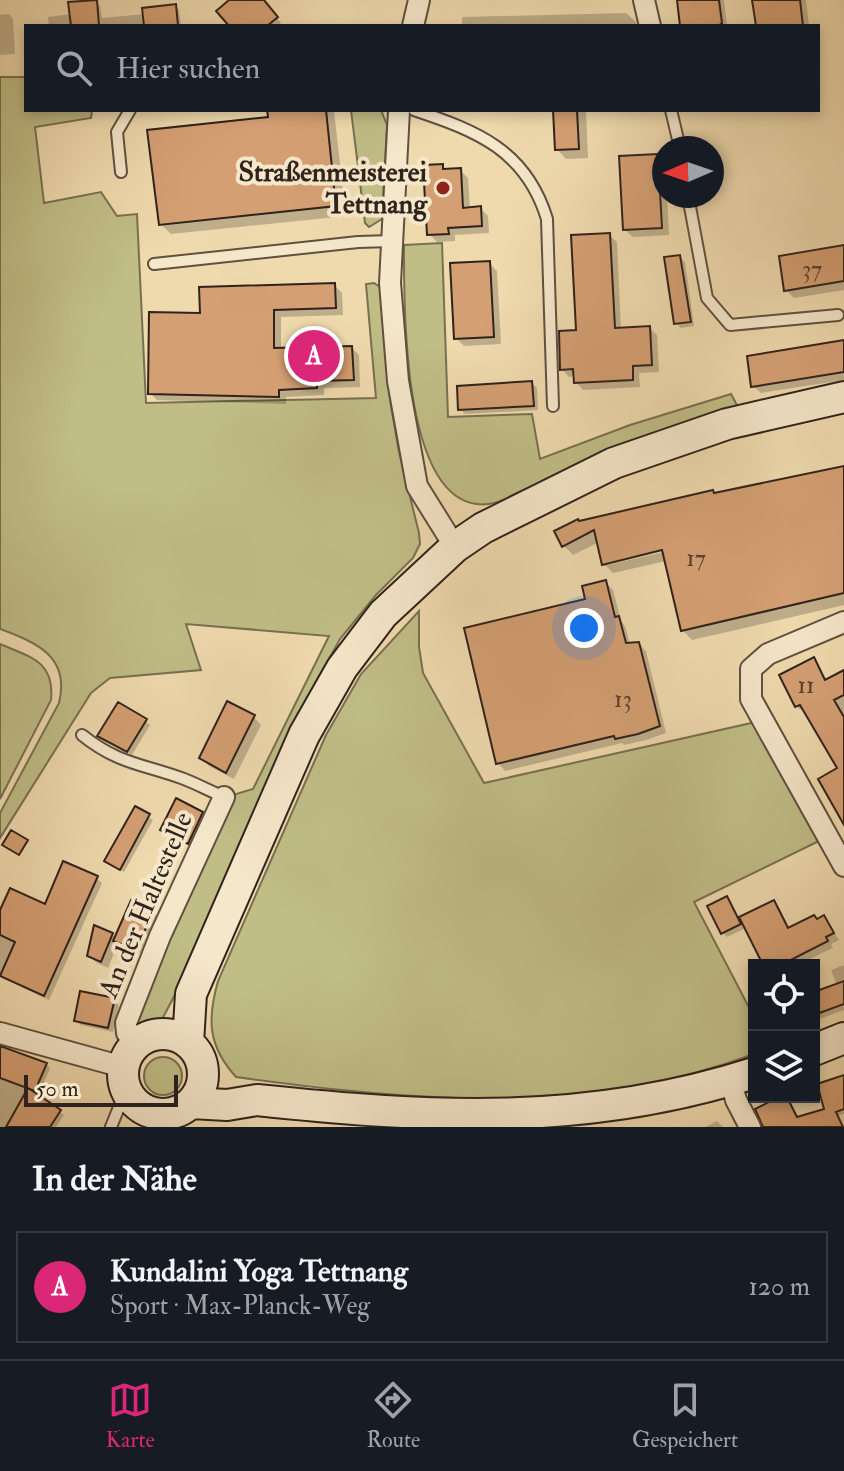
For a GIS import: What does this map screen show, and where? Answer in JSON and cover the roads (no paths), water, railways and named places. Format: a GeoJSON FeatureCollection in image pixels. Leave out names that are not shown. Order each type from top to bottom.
{"type":"FeatureCollection","features":[{"type":"Feature","properties":{"kind":"main road"},"geometry":{"type":"LineString","coordinates":[[124,1127],[144,1062],[191,994],[304,735],[342,668],[383,614],[455,547],[510,513],[614,463],[727,424],[844,397]]}},
{"type":"Feature","properties":{"kind":"main road"},"geometry":{"type":"LineString","coordinates":[[820,1048],[844,1038]]}},
{"type":"Feature","properties":{"kind":"main road"},"geometry":{"type":"LineString","coordinates":[[144,1062],[198,1055],[208,1075],[257,1100]]}},
{"type":"Feature","properties":{"kind":"main road"},"geometry":{"type":"LineString","coordinates":[[144,1062],[146,1111],[157,1121],[191,1103],[200,1088],[203,1069]]}},
{"type":"Feature","properties":{"kind":"main road"},"geometry":{"type":"LineString","coordinates":[[191,1103],[227,1105],[257,1100],[325,1107],[590,1119],[742,1077]]}},
{"type":"Feature","properties":{"kind":"street"},"geometry":{"type":"LineString","coordinates":[[413,24],[419,0]]}},
{"type":"Feature","properties":{"kind":"street"},"geometry":{"type":"LineString","coordinates":[[644,0],[650,24]]}},
{"type":"Feature","properties":{"kind":"street"},"geometry":{"type":"LineString","coordinates":[[399,112],[391,241],[392,327],[400,396],[417,486],[455,547]]}},
{"type":"Feature","properties":{"kind":"street"},"geometry":{"type":"LineString","coordinates":[[844,622],[768,654],[751,669],[751,699],[836,832],[844,866]]}},
{"type":"Feature","properties":{"kind":"street","name":"An der Haltestelle"},"geometry":{"type":"LineString","coordinates":[[144,1062],[127,1033],[129,1013],[160,936],[224,797]]}},
{"type":"Feature","properties":{"kind":"street"},"geometry":{"type":"LineString","coordinates":[[0,1033],[144,1062]]}},
{"type":"Feature","properties":{"kind":"street"},"geometry":{"type":"LineString","coordinates":[[742,1077],[736,1100],[750,1127]]}},
{"type":"Feature","properties":{"kind":"lane"},"geometry":{"type":"LineString","coordinates":[[121,172],[117,132],[129,112]]}},
{"type":"Feature","properties":{"kind":"lane"},"geometry":{"type":"LineString","coordinates":[[420,112],[463,127],[485,140],[531,178],[540,193],[547,219],[553,406]]}},
{"type":"Feature","properties":{"kind":"lane"},"geometry":{"type":"LineString","coordinates":[[671,112],[677,136]]}},
{"type":"Feature","properties":{"kind":"lane"},"geometry":{"type":"LineString","coordinates":[[690,208],[707,298],[730,325],[838,315]]}},
{"type":"Feature","properties":{"kind":"lane"},"geometry":{"type":"LineString","coordinates":[[154,264],[391,241]]}},
{"type":"Feature","properties":{"kind":"lane","name":"An der Haltestelle"},"geometry":{"type":"LineString","coordinates":[[82,735],[129,764],[183,779],[224,797]]}},
{"type":"Feature","properties":{"kind":"lane"},"geometry":{"type":"LineString","coordinates":[[111,1127],[144,1062]]}},
{"type":"Feature","properties":{"kind":"place","name":"Straßenmeisterei Tettnang"},"geometry":{"type":"Point","coordinates":[443,188]}},
{"type":"Feature","properties":{"kind":"place","name":"Kundalini Yoga Tettnang"},"geometry":{"type":"Point","coordinates":[314,356]}}]}
